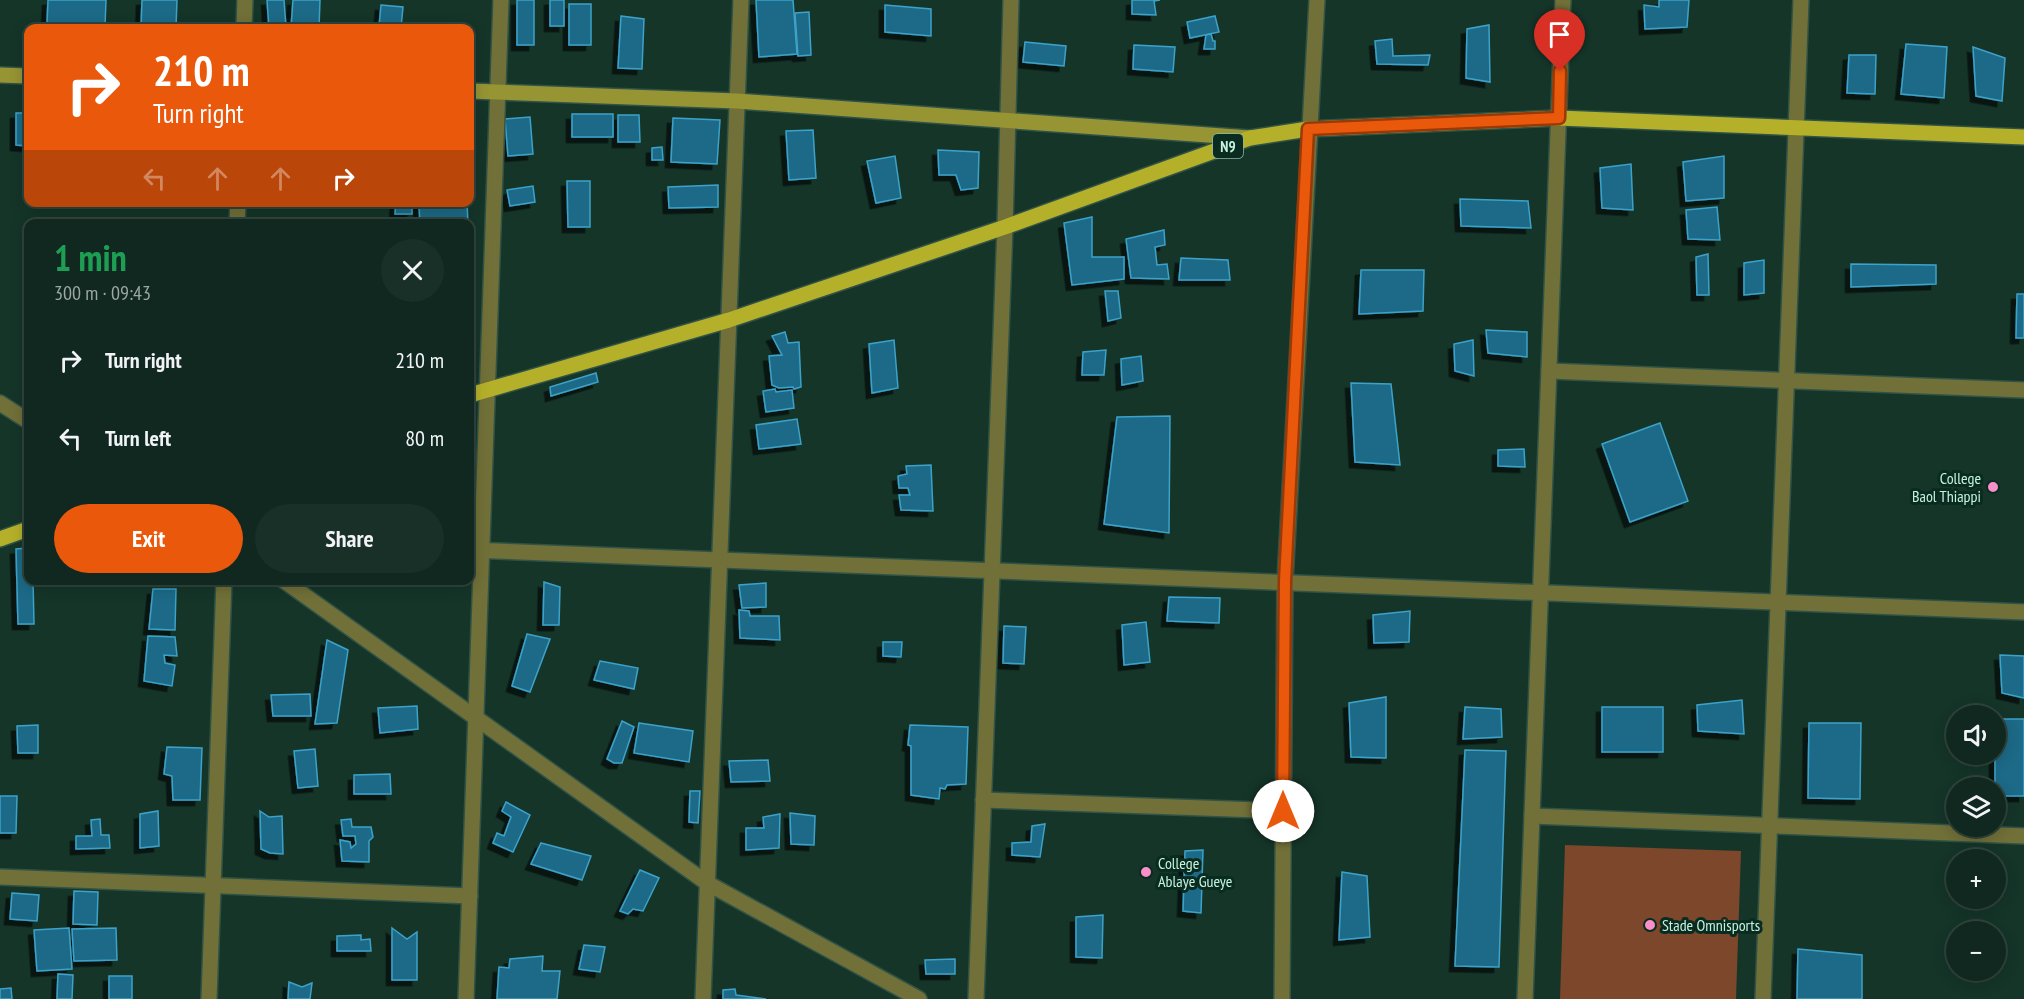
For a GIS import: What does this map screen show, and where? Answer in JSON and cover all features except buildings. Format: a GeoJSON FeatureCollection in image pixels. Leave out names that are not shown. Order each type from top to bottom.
{"type":"FeatureCollection","features":[{"type":"Feature","properties":{"kind":"main road"},"geometry":{"type":"LineString","coordinates":[[0,75],[24,76]]}},
{"type":"Feature","properties":{"kind":"main road"},"geometry":{"type":"LineString","coordinates":[[474,91],[737,101],[1008,123],[1250,138]]}},
{"type":"Feature","properties":{"kind":"main road","name":"N9"},"geometry":{"type":"LineString","coordinates":[[474,394],[729,320],[1005,227],[1250,138],[1308,129],[1559,118],[2024,137]]}},
{"type":"Feature","properties":{"kind":"main road"},"geometry":{"type":"LineString","coordinates":[[0,539],[24,531]]}},
{"type":"Feature","properties":{"kind":"street"},"geometry":{"type":"LineString","coordinates":[[244,0],[244,24]]}},
{"type":"Feature","properties":{"kind":"street"},"geometry":{"type":"LineString","coordinates":[[466,999],[477,718],[476,550],[489,390],[501,0]]}},
{"type":"Feature","properties":{"kind":"street"},"geometry":{"type":"LineString","coordinates":[[702,999],[741,0]]}},
{"type":"Feature","properties":{"kind":"street"},"geometry":{"type":"LineString","coordinates":[[975,999],[1005,227],[1011,0]]}},
{"type":"Feature","properties":{"kind":"street"},"geometry":{"type":"LineString","coordinates":[[1282,999],[1285,581],[1308,129],[1317,0]]}},
{"type":"Feature","properties":{"kind":"street"},"geometry":{"type":"LineString","coordinates":[[1525,999],[1563,0]]}},
{"type":"Feature","properties":{"kind":"street"},"geometry":{"type":"LineString","coordinates":[[1762,999],[1801,0]]}},
{"type":"Feature","properties":{"kind":"street"},"geometry":{"type":"LineString","coordinates":[[1549,371],[2024,390]]}},
{"type":"Feature","properties":{"kind":"street"},"geometry":{"type":"LineString","coordinates":[[0,403],[24,418]]}},
{"type":"Feature","properties":{"kind":"street"},"geometry":{"type":"LineString","coordinates":[[476,550],[2024,612]]}},
{"type":"Feature","properties":{"kind":"street"},"geometry":{"type":"LineString","coordinates":[[209,999],[224,585]]}},
{"type":"Feature","properties":{"kind":"street"},"geometry":{"type":"LineString","coordinates":[[290,585],[707,883],[920,999]]}},
{"type":"Feature","properties":{"kind":"street"},"geometry":{"type":"LineString","coordinates":[[983,800],[1283,811]]}},
{"type":"Feature","properties":{"kind":"street"},"geometry":{"type":"LineString","coordinates":[[1532,816],[2024,836]]}},
{"type":"Feature","properties":{"kind":"street"},"geometry":{"type":"LineString","coordinates":[[0,877],[470,896]]}},
{"type":"Feature","properties":{"kind":"shaded area","name":"Stade Omnisports"},"geometry":{"type":"Polygon","coordinates":[[[1565,845],[1741,851],[1736,999],[1560,999],[1565,845]]]}},
{"type":"Feature","properties":{"kind":"place","name":"College Baol Thiappi"},"geometry":{"type":"Point","coordinates":[1993,487]}},
{"type":"Feature","properties":{"kind":"place","name":"College Ablaye Gueye"},"geometry":{"type":"Point","coordinates":[1146,872]}},
{"type":"Feature","properties":{"kind":"place","name":"Stade Omnisports"},"geometry":{"type":"Point","coordinates":[1650,925]}},
{"type":"Feature","properties":{"kind":"route"},"geometry":{"type":"LineString","coordinates":[[1283,811],[1285,581],[1308,129],[1559,118],[1560,71]]}}]}
